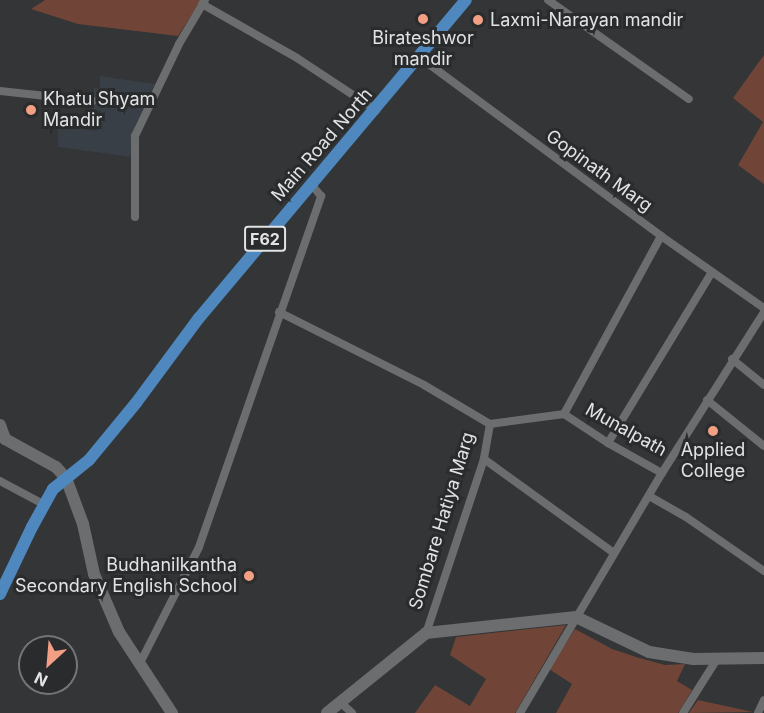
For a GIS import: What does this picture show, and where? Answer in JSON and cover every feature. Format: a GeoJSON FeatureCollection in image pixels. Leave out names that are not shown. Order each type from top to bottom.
{"type":"FeatureCollection","features":[{"type":"Feature","properties":{"kind":"main road","name":"Main Road North"},"geometry":{"type":"LineString","coordinates":[[66,478],[96,452],[199,318],[376,110],[466,0]]}},
{"type":"Feature","properties":{"kind":"main road","name":"F62"},"geometry":{"type":"LineString","coordinates":[[0,594],[53,489],[66,478]]}},
{"type":"Feature","properties":{"kind":"street"},"geometry":{"type":"LineString","coordinates":[[548,0],[689,99]]}},
{"type":"Feature","properties":{"kind":"street"},"geometry":{"type":"LineString","coordinates":[[135,217],[135,136],[179,44],[204,2],[297,58],[376,110]]}},
{"type":"Feature","properties":{"kind":"street","name":"Gopinath Marg"},"geometry":{"type":"LineString","coordinates":[[418,56],[764,310]]}},
{"type":"Feature","properties":{"kind":"street"},"geometry":{"type":"LineString","coordinates":[[0,91],[92,101]]}},
{"type":"Feature","properties":{"kind":"street"},"geometry":{"type":"LineString","coordinates":[[139,665],[199,547],[321,196],[311,184]]}},
{"type":"Feature","properties":{"kind":"street"},"geometry":{"type":"LineString","coordinates":[[564,414],[661,236]]}},
{"type":"Feature","properties":{"kind":"street"},"geometry":{"type":"LineString","coordinates":[[608,443],[712,272]]}},
{"type":"Feature","properties":{"kind":"street","name":"Munalpath"},"geometry":{"type":"LineString","coordinates":[[490,424],[564,414],[608,443],[662,473],[764,310]]}},
{"type":"Feature","properties":{"kind":"street","name":"Sombare Hatiya Marg"},"geometry":{"type":"LineString","coordinates":[[279,312],[424,385],[490,424],[484,459],[426,633],[327,713]]}},
{"type":"Feature","properties":{"kind":"street"},"geometry":{"type":"LineString","coordinates":[[732,359],[764,385]]}},
{"type":"Feature","properties":{"kind":"street"},"geometry":{"type":"LineString","coordinates":[[707,400],[764,446]]}},
{"type":"Feature","properties":{"kind":"street"},"geometry":{"type":"LineString","coordinates":[[0,425],[3,443],[56,467],[66,478],[83,524],[94,574],[119,632],[172,713]]}},
{"type":"Feature","properties":{"kind":"street"},"geometry":{"type":"LineString","coordinates":[[484,459],[614,553]]}},
{"type":"Feature","properties":{"kind":"street"},"geometry":{"type":"LineString","coordinates":[[520,713],[662,473]]}},
{"type":"Feature","properties":{"kind":"street"},"geometry":{"type":"LineString","coordinates":[[0,481],[45,505]]}},
{"type":"Feature","properties":{"kind":"street"},"geometry":{"type":"LineString","coordinates":[[649,496],[686,517],[764,571]]}},
{"type":"Feature","properties":{"kind":"street"},"geometry":{"type":"LineString","coordinates":[[426,633],[576,617],[649,652],[693,659],[764,658]]}},
{"type":"Feature","properties":{"kind":"street"},"geometry":{"type":"LineString","coordinates":[[683,713],[717,659]]}},
{"type":"Feature","properties":{"kind":"street"},"geometry":{"type":"LineString","coordinates":[[758,713],[764,700]]}},
{"type":"Feature","properties":{"kind":"street"},"geometry":{"type":"LineString","coordinates":[[341,703],[352,713]]}},
{"type":"Feature","properties":{"kind":"shaded area"},"geometry":{"type":"Polygon","coordinates":[[[45,0],[201,0],[178,36],[78,24],[31,9],[45,0]]]}},
{"type":"Feature","properties":{"kind":"shaded area"},"geometry":{"type":"Polygon","coordinates":[[[764,55],[764,184],[738,165],[763,122],[733,98],[764,55]]]}},
{"type":"Feature","properties":{"kind":"shaded area"},"geometry":{"type":"Polygon","coordinates":[[[100,76],[155,84],[135,126],[132,157],[58,147],[58,126],[97,131],[101,111],[92,109],[94,88],[100,89],[100,76]]]}},
{"type":"Feature","properties":{"kind":"shaded area"},"geometry":{"type":"Polygon","coordinates":[[[566,625],[515,713],[415,713],[435,685],[470,706],[486,679],[450,655],[456,637],[566,625]]]}},
{"type":"Feature","properties":{"kind":"shaded area"},"geometry":{"type":"Polygon","coordinates":[[[575,629],[612,649],[636,657],[665,665],[685,664],[677,681],[692,690],[678,713],[556,713],[572,684],[549,669],[575,629]]]}},
{"type":"Feature","properties":{"kind":"shaded area"},"geometry":{"type":"Polygon","coordinates":[[[698,700],[753,712],[689,713],[698,700]]]}},
{"type":"Feature","properties":{"kind":"place","name":"Birateshwor mandir"},"geometry":{"type":"Point","coordinates":[423,19]}},
{"type":"Feature","properties":{"kind":"place","name":"Laxmi-Narayan mandir"},"geometry":{"type":"Point","coordinates":[478,20]}},
{"type":"Feature","properties":{"kind":"place","name":"Khatu Shyam Mandir"},"geometry":{"type":"Point","coordinates":[31,110]}},
{"type":"Feature","properties":{"kind":"place","name":"Applied College"},"geometry":{"type":"Point","coordinates":[713,431]}},
{"type":"Feature","properties":{"kind":"place","name":"Budhanilkantha Secondary English School"},"geometry":{"type":"Point","coordinates":[249,576]}}]}
